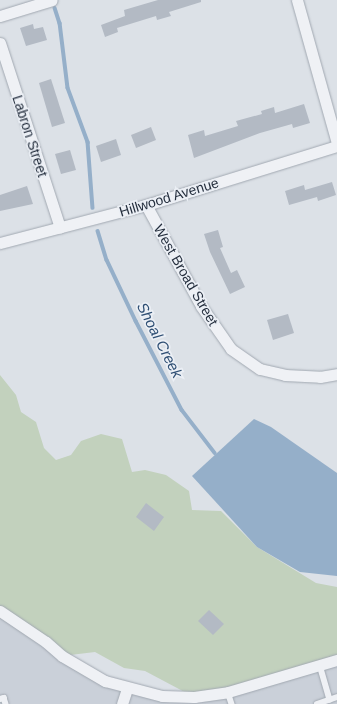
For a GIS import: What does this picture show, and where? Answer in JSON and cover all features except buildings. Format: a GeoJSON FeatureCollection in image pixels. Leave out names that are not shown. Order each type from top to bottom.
{"type":"FeatureCollection","features":[{"type":"Feature","properties":{"kind":"street"},"geometry":{"type":"LineString","coordinates":[[0,16],[52,0]]}},
{"type":"Feature","properties":{"kind":"street"},"geometry":{"type":"LineString","coordinates":[[297,0],[337,144]]}},
{"type":"Feature","properties":{"kind":"street","name":"Labron Street"},"geometry":{"type":"LineString","coordinates":[[0,43],[60,228]]}},
{"type":"Feature","properties":{"kind":"street","name":"Hillwood Avenue"},"geometry":{"type":"LineString","coordinates":[[0,242],[146,205],[337,144]]}},
{"type":"Feature","properties":{"kind":"street","name":"West Broad Street"},"geometry":{"type":"LineString","coordinates":[[146,205],[201,306],[231,349],[260,369],[285,375],[320,377],[337,374]]}},
{"type":"Feature","properties":{"kind":"street"},"geometry":{"type":"LineString","coordinates":[[0,611],[80,668],[105,681],[127,689],[162,696],[202,700],[337,660]]}},
{"type":"Feature","properties":{"kind":"street"},"geometry":{"type":"LineString","coordinates":[[122,704],[127,689]]}},
{"type":"Feature","properties":{"kind":"lane"},"geometry":{"type":"LineString","coordinates":[[320,665],[330,700]]}},
{"type":"Feature","properties":{"kind":"lane"},"geometry":{"type":"LineString","coordinates":[[228,692],[232,704]]}},
{"type":"Feature","properties":{"kind":"lane"},"geometry":{"type":"LineString","coordinates":[[317,704],[337,697]]}},
{"type":"Feature","properties":{"kind":"lane"},"geometry":{"type":"LineString","coordinates":[[0,699],[4,698],[6,704]]}},
{"type":"Feature","properties":{"kind":"shaded area"},"geometry":{"type":"Polygon","coordinates":[[[0,609],[46,645],[109,688],[170,703],[250,691],[337,664],[337,704],[0,704],[0,609]]]}},
{"type":"Feature","properties":{"kind":"green space"},"geometry":{"type":"Polygon","coordinates":[[[0,375],[16,395],[21,412],[36,422],[44,448],[56,460],[71,455],[81,441],[101,434],[122,439],[132,472],[145,470],[166,475],[189,491],[192,510],[221,511],[257,547],[316,583],[337,587],[337,660],[194,697],[145,671],[124,668],[95,652],[62,656],[0,610],[0,375]]]}},
{"type":"Feature","properties":{"kind":"water"},"geometry":{"type":"Polygon","coordinates":[[[254,419],[271,427],[337,473],[337,576],[300,572],[257,547],[192,476],[254,419]]]}},
{"type":"Feature","properties":{"kind":"waterway","name":"Shoal Creek"},"geometry":{"type":"LineString","coordinates":[[55,8],[60,23],[68,88],[88,142],[93,208]]}},
{"type":"Feature","properties":{"kind":"waterway","name":"Shoal Creek"},"geometry":{"type":"LineString","coordinates":[[98,231],[107,260],[136,321],[182,410],[215,453]]}}]}
